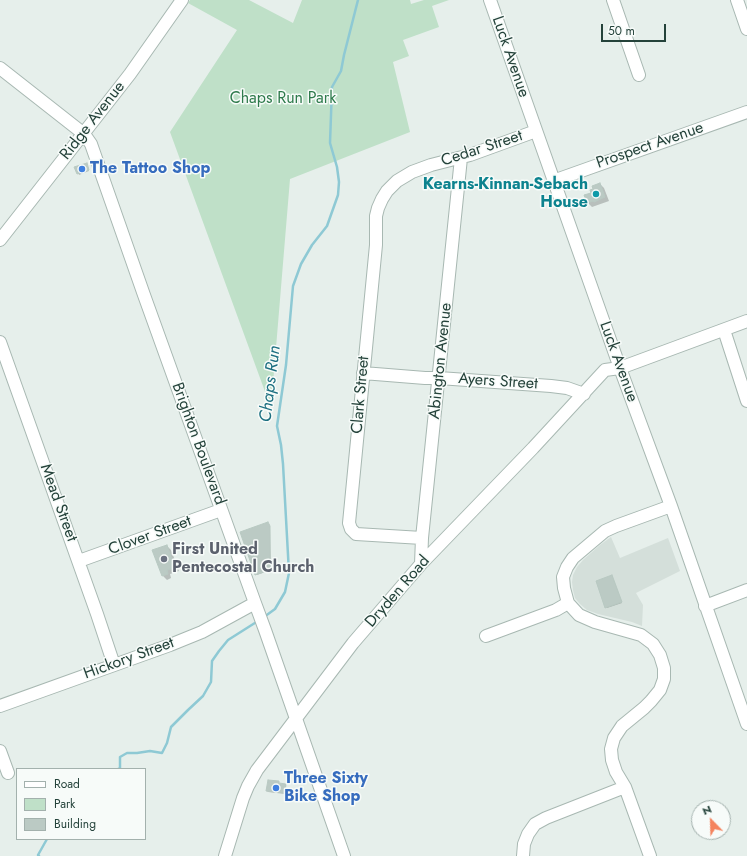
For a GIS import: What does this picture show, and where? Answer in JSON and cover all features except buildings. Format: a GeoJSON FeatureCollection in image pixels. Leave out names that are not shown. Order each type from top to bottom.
{"type":"FeatureCollection","features":[{"type":"Feature","properties":{"kind":"street","name":"Ridge Avenue"},"geometry":{"type":"LineString","coordinates":[[0,240],[138,64],[182,0]]}},
{"type":"Feature","properties":{"kind":"street","name":"Luck Avenue"},"geometry":{"type":"LineString","coordinates":[[490,0],[553,181],[671,506],[747,724]]}},
{"type":"Feature","properties":{"kind":"street"},"geometry":{"type":"LineString","coordinates":[[613,0],[639,75]]}},
{"type":"Feature","properties":{"kind":"street"},"geometry":{"type":"LineString","coordinates":[[737,0],[747,29]]}},
{"type":"Feature","properties":{"kind":"street","name":"Brighton Boulevard"},"geometry":{"type":"LineString","coordinates":[[0,68],[84,134],[92,144],[144,295],[265,630],[344,856]]}},
{"type":"Feature","properties":{"kind":"street","name":"Prospect Avenue"},"geometry":{"type":"LineString","coordinates":[[553,181],[747,112]]}},
{"type":"Feature","properties":{"kind":"street","name":"Cedar Street"},"geometry":{"type":"LineString","coordinates":[[387,191],[397,181],[412,172],[431,165],[461,158],[536,131]]}},
{"type":"Feature","properties":{"kind":"street","name":"Abington Avenue"},"geometry":{"type":"LineString","coordinates":[[421,564],[422,538],[461,158]]}},
{"type":"Feature","properties":{"kind":"street","name":"Clark Street"},"geometry":{"type":"LineString","coordinates":[[387,191],[378,208],[376,216],[375,252],[349,522],[351,529],[356,534],[422,538]]}},
{"type":"Feature","properties":{"kind":"street"},"geometry":{"type":"LineString","coordinates":[[620,368],[747,321]]}},
{"type":"Feature","properties":{"kind":"street"},"geometry":{"type":"LineString","coordinates":[[724,330],[747,401]]}},
{"type":"Feature","properties":{"kind":"street","name":"Mead Street"},"geometry":{"type":"LineString","coordinates":[[0,342],[114,665]]}},
{"type":"Feature","properties":{"kind":"street","name":"Dryden Road"},"geometry":{"type":"LineString","coordinates":[[225,856],[248,786],[257,770],[353,643],[421,564],[584,394],[605,370],[620,368]]}},
{"type":"Feature","properties":{"kind":"street","name":"Ayers Street"},"geometry":{"type":"LineString","coordinates":[[363,373],[567,388],[584,394]]}},
{"type":"Feature","properties":{"kind":"street"},"geometry":{"type":"LineString","coordinates":[[650,856],[625,787],[616,772],[612,760],[611,749],[614,738],[622,726],[644,708],[660,690],[664,678],[664,668],[660,655],[653,644],[641,635],[594,622],[579,615],[568,603],[563,577],[573,558],[605,532],[616,526],[671,506]]}},
{"type":"Feature","properties":{"kind":"street","name":"Clover Street"},"geometry":{"type":"LineString","coordinates":[[78,561],[221,510]]}},
{"type":"Feature","properties":{"kind":"street"},"geometry":{"type":"LineString","coordinates":[[705,606],[747,590]]}},
{"type":"Feature","properties":{"kind":"street"},"geometry":{"type":"LineString","coordinates":[[486,636],[556,610],[568,603]]}},
{"type":"Feature","properties":{"kind":"street","name":"Hickory Street"},"geometry":{"type":"LineString","coordinates":[[0,706],[170,645],[256,607]]}},
{"type":"Feature","properties":{"kind":"street"},"geometry":{"type":"LineString","coordinates":[[0,751],[8,773]]}},
{"type":"Feature","properties":{"kind":"street"},"geometry":{"type":"LineString","coordinates":[[523,856],[524,844],[528,834],[535,824],[546,818],[625,787]]}},
{"type":"Feature","properties":{"kind":"shaded area"},"geometry":{"type":"Polygon","coordinates":[[[611,537],[620,558],[668,538],[680,571],[636,593],[643,605],[642,626],[587,610],[575,598],[572,582],[573,575],[577,567],[600,545],[611,537]]]}},
{"type":"Feature","properties":{"kind":"green space","name":"Chaps Run Park"},"geometry":{"type":"Polygon","coordinates":[[[190,0],[249,0],[293,23],[302,0],[410,0],[411,4],[424,0],[449,0],[432,6],[439,27],[403,40],[409,56],[393,62],[410,132],[290,179],[271,408],[170,132],[237,30],[188,3],[190,0]]]}},
{"type":"Feature","properties":{"kind":"waterway","name":"Chaps Run"},"geometry":{"type":"LineString","coordinates":[[264,617],[275,609],[285,592],[289,573],[283,464],[277,426],[286,365],[293,286],[301,264],[312,245],[327,226],[338,195],[339,182],[337,167],[330,143],[332,87],[341,71],[358,0]]}},
{"type":"Feature","properties":{"kind":"waterway","name":"Chaps Run"},"geometry":{"type":"LineString","coordinates":[[120,768],[120,757],[127,753],[150,751],[162,753],[167,743],[171,727],[203,696],[211,682],[212,661],[219,651],[228,640],[258,621]]}},
{"type":"Feature","properties":{"kind":"waterway","name":"Chaps Run"},"geometry":{"type":"LineString","coordinates":[[39,856],[38,855],[46,840]]}},
{"type":"Feature","properties":{"kind":"place","name":"The Tattoo Shop"},"geometry":{"type":"Point","coordinates":[82,169]}},
{"type":"Feature","properties":{"kind":"place","name":"Kearns-Kinnan-Sebach House"},"geometry":{"type":"Point","coordinates":[596,194]}},
{"type":"Feature","properties":{"kind":"place","name":"First United Pentecostal Church"},"geometry":{"type":"Point","coordinates":[164,559]}},
{"type":"Feature","properties":{"kind":"place","name":"Three Sixty Bike Shop"},"geometry":{"type":"Point","coordinates":[276,788]}}]}
